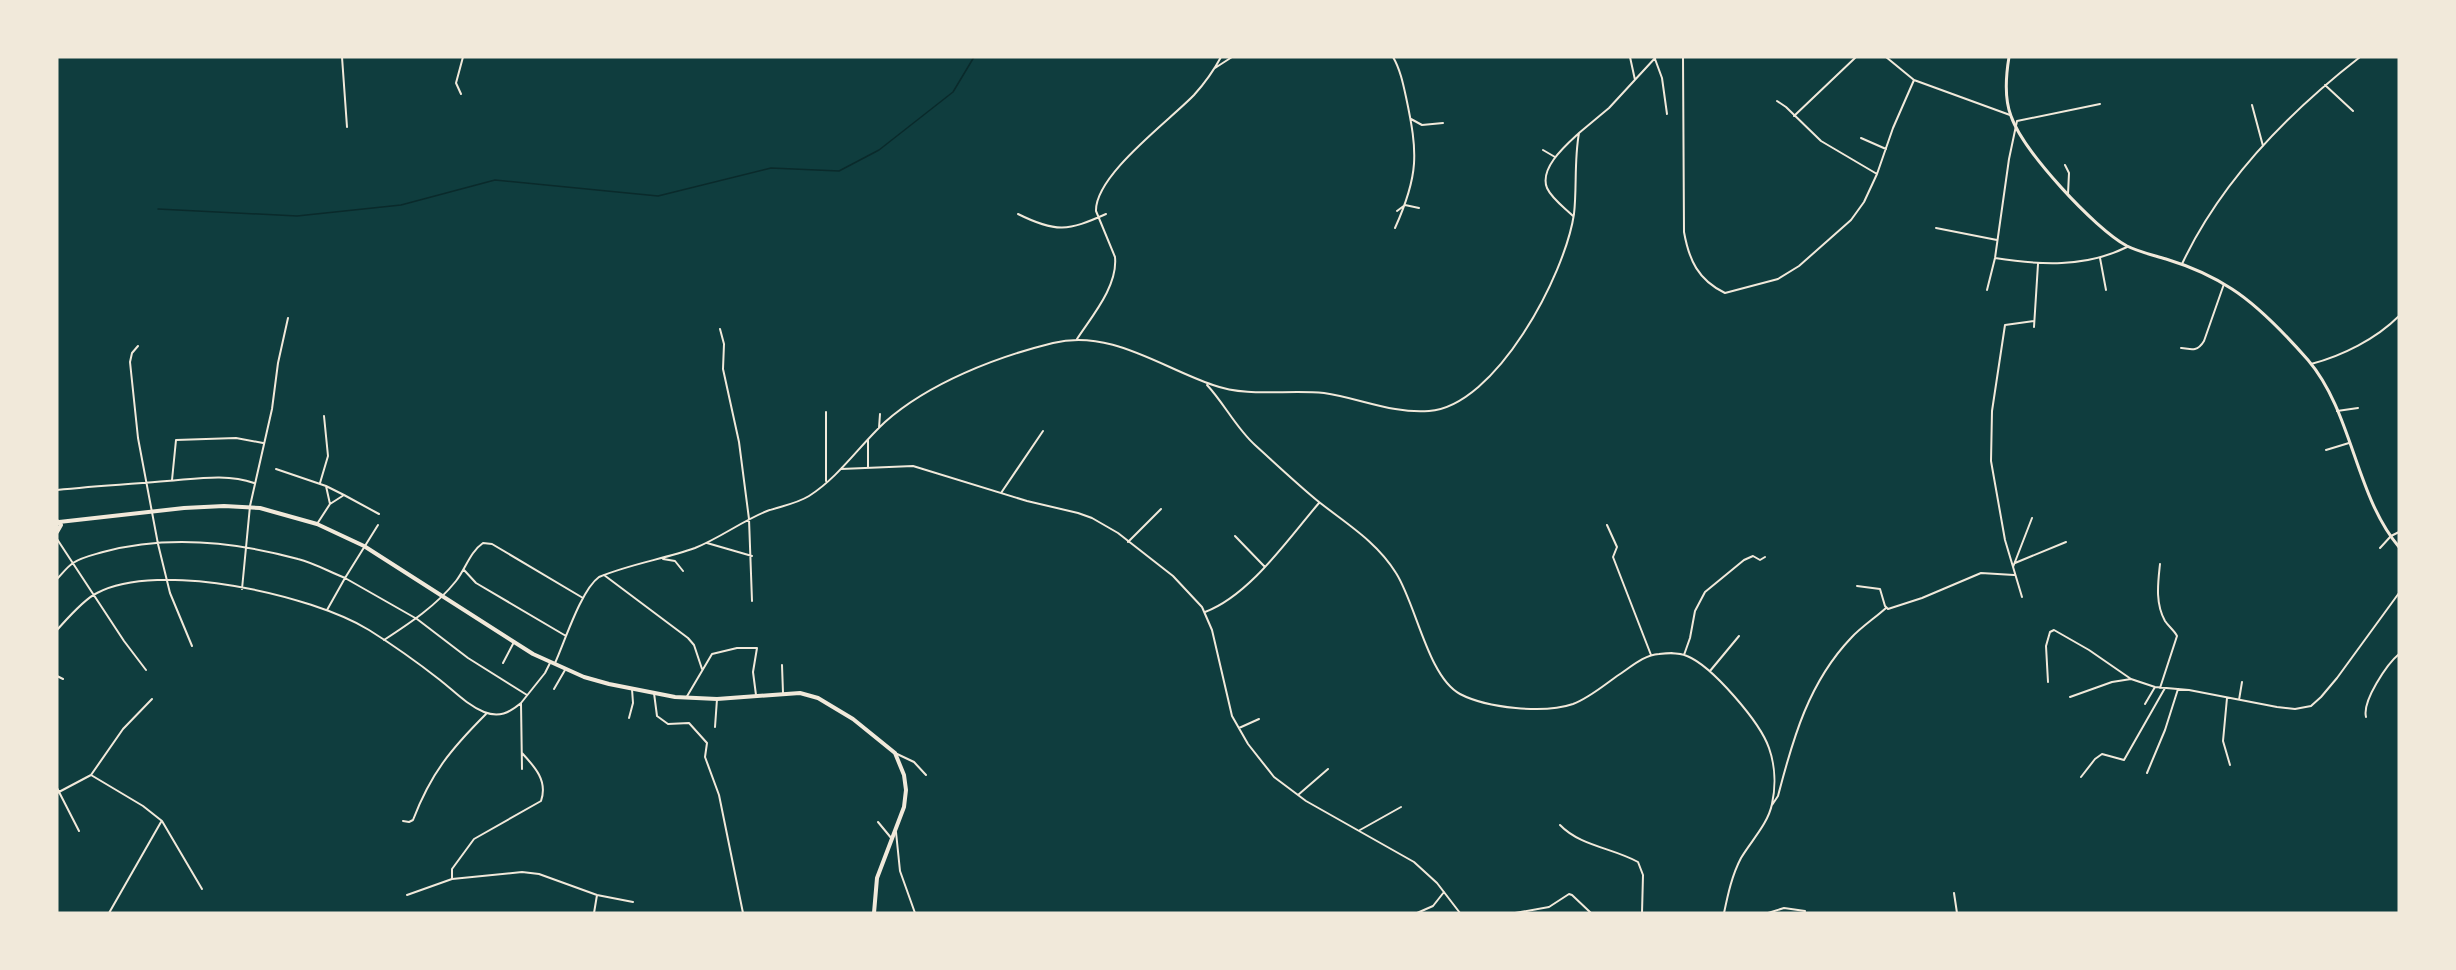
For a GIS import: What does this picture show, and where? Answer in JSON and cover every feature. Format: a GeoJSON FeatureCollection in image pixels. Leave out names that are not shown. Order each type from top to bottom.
{"type":"FeatureCollection","features":[{"type":"Feature","properties":{"kind":"main road"},"geometry":{"type":"LineString","coordinates":[[58,522],[151,510],[250,506],[317,524],[364,546],[441,597],[565,670],[632,689],[686,698],[717,699],[783,693],[811,695],[826,702],[853,719],[895,753],[904,775],[906,790],[904,807],[877,878],[874,913]]}},
{"type":"Feature","properties":{"kind":"main road"},"geometry":{"type":"LineString","coordinates":[[58,522],[61,527]]}},
{"type":"Feature","properties":{"kind":"main road"},"geometry":{"type":"LineString","coordinates":[[57,532],[69,522]]}},
{"type":"Feature","properties":{"kind":"street"},"geometry":{"type":"LineString","coordinates":[[342,57],[347,127]]}},
{"type":"Feature","properties":{"kind":"street"},"geometry":{"type":"LineString","coordinates":[[461,94],[456,83],[463,57]]}},
{"type":"Feature","properties":{"kind":"street"},"geometry":{"type":"LineString","coordinates":[[1077,339],[1100,302],[1116,264],[1115,256],[1098,219],[1096,204],[1107,183],[1130,154],[1196,93],[1221,57]]}},
{"type":"Feature","properties":{"kind":"street"},"geometry":{"type":"LineString","coordinates":[[1213,70],[1232,57]]}},
{"type":"Feature","properties":{"kind":"street"},"geometry":{"type":"LineString","coordinates":[[1393,57],[1411,119],[1415,159],[1414,178],[1395,228]]}},
{"type":"Feature","properties":{"kind":"street"},"geometry":{"type":"LineString","coordinates":[[1630,57],[1635,80]]}},
{"type":"Feature","properties":{"kind":"street"},"geometry":{"type":"LineString","coordinates":[[1683,57],[1684,232],[1688,255],[1696,268],[1725,293],[1778,279],[1799,266],[1858,212],[1877,174],[1914,80]]}},
{"type":"Feature","properties":{"kind":"street"},"geometry":{"type":"LineString","coordinates":[[1794,116],[1856,57]]}},
{"type":"Feature","properties":{"kind":"street"},"geometry":{"type":"LineString","coordinates":[[1886,57],[1914,80],[2010,116]]}},
{"type":"Feature","properties":{"kind":"street"},"geometry":{"type":"LineString","coordinates":[[2008,57],[2007,98],[2010,116],[2036,158],[2068,194],[2108,233],[2128,247],[2182,264],[2224,284],[2255,306],[2311,364],[2337,411],[2378,513],[2399,547]]}},
{"type":"Feature","properties":{"kind":"street"},"geometry":{"type":"LineString","coordinates":[[2182,264],[2218,199],[2263,146],[2325,85],[2360,57]]}},
{"type":"Feature","properties":{"kind":"street"},"geometry":{"type":"LineString","coordinates":[[1574,216],[1546,186],[1550,166],[1555,157],[1609,108],[1655,58],[1662,78],[1667,114]]}},
{"type":"Feature","properties":{"kind":"street"},"geometry":{"type":"LineString","coordinates":[[2325,85],[2353,111]]}},
{"type":"Feature","properties":{"kind":"street"},"geometry":{"type":"LineString","coordinates":[[1777,101],[1821,141],[1877,174]]}},
{"type":"Feature","properties":{"kind":"street"},"geometry":{"type":"LineString","coordinates":[[1987,290],[1995,258],[2015,124],[2020,120],[2100,104]]}},
{"type":"Feature","properties":{"kind":"street"},"geometry":{"type":"LineString","coordinates":[[2252,105],[2263,146]]}},
{"type":"Feature","properties":{"kind":"street"},"geometry":{"type":"LineString","coordinates":[[1411,119],[1422,125],[1443,123]]}},
{"type":"Feature","properties":{"kind":"street"},"geometry":{"type":"LineString","coordinates":[[57,630],[94,594],[136,582],[166,579],[281,596],[327,610],[362,626],[464,700],[486,713],[497,715],[506,713],[521,703],[545,674],[591,584],[603,575],[707,543],[749,519],[795,503],[825,483],[897,412],[949,378],[1034,349],[1077,339],[1092,340],[1124,347],[1205,383],[1224,389],[1245,393],[1303,391],[1329,394],[1357,402],[1415,412],[1447,408],[1480,386],[1524,335],[1554,275],[1574,216],[1579,133]]}},
{"type":"Feature","properties":{"kind":"street"},"geometry":{"type":"LineString","coordinates":[[1861,138],[1886,149]]}},
{"type":"Feature","properties":{"kind":"street"},"geometry":{"type":"LineString","coordinates":[[1543,150],[1555,157]]}},
{"type":"Feature","properties":{"kind":"street"},"geometry":{"type":"LineString","coordinates":[[2065,165],[2069,173],[2068,194]]}},
{"type":"Feature","properties":{"kind":"street"},"geometry":{"type":"LineString","coordinates":[[1396,211],[1405,205],[1419,208]]}},
{"type":"Feature","properties":{"kind":"street"},"geometry":{"type":"LineString","coordinates":[[1018,213],[1052,228],[1070,227],[1098,219],[1106,214]]}},
{"type":"Feature","properties":{"kind":"street"},"geometry":{"type":"LineString","coordinates":[[1936,228],[1997,240]]}},
{"type":"Feature","properties":{"kind":"street"},"geometry":{"type":"LineString","coordinates":[[1995,258],[2038,264],[2082,261],[2128,247]]}},
{"type":"Feature","properties":{"kind":"street"},"geometry":{"type":"LineString","coordinates":[[2100,257],[2106,290]]}},
{"type":"Feature","properties":{"kind":"street"},"geometry":{"type":"LineString","coordinates":[[2034,327],[2038,264]]}},
{"type":"Feature","properties":{"kind":"street"},"geometry":{"type":"LineString","coordinates":[[2181,348],[2196,350],[2204,341],[2224,284]]}},
{"type":"Feature","properties":{"kind":"street"},"geometry":{"type":"LineString","coordinates":[[2311,364],[2350,349],[2374,336],[2399,316]]}},
{"type":"Feature","properties":{"kind":"street"},"geometry":{"type":"LineString","coordinates":[[242,589],[250,506],[288,318]]}},
{"type":"Feature","properties":{"kind":"street"},"geometry":{"type":"LineString","coordinates":[[2022,597],[2005,540],[1992,476],[1992,411],[2005,325],[2034,321]]}},
{"type":"Feature","properties":{"kind":"street"},"geometry":{"type":"LineString","coordinates":[[720,329],[724,344],[723,369],[739,442],[749,519],[752,601]]}},
{"type":"Feature","properties":{"kind":"street"},"geometry":{"type":"LineString","coordinates":[[138,346],[132,353],[130,362],[138,438],[166,579],[192,646]]}},
{"type":"Feature","properties":{"kind":"street"},"geometry":{"type":"LineString","coordinates":[[1205,383],[1253,444],[1320,502],[1356,529],[1391,565],[1406,590],[1435,663],[1449,686],[1458,693],[1469,698],[1511,707],[1533,709],[1564,707],[1585,698],[1651,655],[1684,655],[1710,672],[1751,716],[1766,742],[1774,770],[1772,805]]}},
{"type":"Feature","properties":{"kind":"street"},"geometry":{"type":"LineString","coordinates":[[2337,411],[2358,408]]}},
{"type":"Feature","properties":{"kind":"street"},"geometry":{"type":"LineString","coordinates":[[825,483],[826,412]]}},
{"type":"Feature","properties":{"kind":"street"},"geometry":{"type":"LineString","coordinates":[[879,428],[880,414]]}},
{"type":"Feature","properties":{"kind":"street"},"geometry":{"type":"LineString","coordinates":[[320,483],[328,456],[324,416]]}},
{"type":"Feature","properties":{"kind":"street"},"geometry":{"type":"LineString","coordinates":[[1001,493],[1043,431]]}},
{"type":"Feature","properties":{"kind":"street"},"geometry":{"type":"LineString","coordinates":[[172,480],[176,440],[236,438],[264,443]]}},
{"type":"Feature","properties":{"kind":"street"},"geometry":{"type":"LineString","coordinates":[[868,440],[868,468]]}},
{"type":"Feature","properties":{"kind":"street"},"geometry":{"type":"LineString","coordinates":[[2325,450],[2349,443]]}},
{"type":"Feature","properties":{"kind":"street"},"geometry":{"type":"LineString","coordinates":[[839,470],[913,466],[1092,518],[1128,542],[1173,576],[1195,598],[1205,612],[1212,630],[1232,716],[1258,758],[1274,777],[1298,795],[1414,862],[1461,913]]}},
{"type":"Feature","properties":{"kind":"street"},"geometry":{"type":"LineString","coordinates":[[276,469],[320,483],[378,514]]}},
{"type":"Feature","properties":{"kind":"street"},"geometry":{"type":"LineString","coordinates":[[57,490],[172,480],[232,478],[254,483]]}},
{"type":"Feature","properties":{"kind":"street"},"geometry":{"type":"LineString","coordinates":[[326,486],[330,504]]}},
{"type":"Feature","properties":{"kind":"street"},"geometry":{"type":"LineString","coordinates":[[317,524],[330,504],[344,495]]}},
{"type":"Feature","properties":{"kind":"street"},"geometry":{"type":"LineString","coordinates":[[1205,612],[1220,605],[1239,591],[1320,502]]}},
{"type":"Feature","properties":{"kind":"street"},"geometry":{"type":"LineString","coordinates":[[1128,542],[1161,510]]}},
{"type":"Feature","properties":{"kind":"street"},"geometry":{"type":"LineString","coordinates":[[2013,567],[2032,518]]}},
{"type":"Feature","properties":{"kind":"street"},"geometry":{"type":"LineString","coordinates":[[327,610],[378,525]]}},
{"type":"Feature","properties":{"kind":"street"},"geometry":{"type":"LineString","coordinates":[[1607,525],[1617,547],[1613,557],[1651,655]]}},
{"type":"Feature","properties":{"kind":"street"},"geometry":{"type":"LineString","coordinates":[[2380,548],[2391,536],[2399,532]]}},
{"type":"Feature","properties":{"kind":"street"},"geometry":{"type":"LineString","coordinates":[[1235,536],[1264,566]]}},
{"type":"Feature","properties":{"kind":"street"},"geometry":{"type":"LineString","coordinates":[[57,539],[124,641],[146,670]]}},
{"type":"Feature","properties":{"kind":"street"},"geometry":{"type":"LineString","coordinates":[[2014,563],[2066,542]]}},
{"type":"Feature","properties":{"kind":"street"},"geometry":{"type":"LineString","coordinates":[[57,579],[74,563],[118,548],[158,544],[200,543],[246,548],[300,559],[345,578],[417,619],[455,649],[527,696]]}},
{"type":"Feature","properties":{"kind":"street"},"geometry":{"type":"LineString","coordinates":[[384,640],[417,619],[441,597],[464,570],[474,549],[483,543],[488,543],[583,598]]}},
{"type":"Feature","properties":{"kind":"street"},"geometry":{"type":"LineString","coordinates":[[707,543],[752,556]]}},
{"type":"Feature","properties":{"kind":"street"},"geometry":{"type":"LineString","coordinates":[[1684,655],[1690,639],[1695,611],[1705,592],[1744,560],[1753,556],[1760,560],[1765,557]]}},
{"type":"Feature","properties":{"kind":"street"},"geometry":{"type":"LineString","coordinates":[[660,559],[675,561],[683,571]]}},
{"type":"Feature","properties":{"kind":"street"},"geometry":{"type":"LineString","coordinates":[[2160,564],[2157,590],[2159,604],[2164,618],[2177,636],[2160,688]]}},
{"type":"Feature","properties":{"kind":"street"},"geometry":{"type":"LineString","coordinates":[[464,570],[476,583],[566,636]]}},
{"type":"Feature","properties":{"kind":"street"},"geometry":{"type":"LineString","coordinates":[[1724,913],[1733,878],[1741,860],[1778,796],[1803,712],[1819,680],[1851,638],[1886,608],[1922,598],[1981,573],[2014,574]]}},
{"type":"Feature","properties":{"kind":"street"},"geometry":{"type":"LineString","coordinates":[[603,575],[688,638],[694,645],[702,669]]}},
{"type":"Feature","properties":{"kind":"street"},"geometry":{"type":"LineString","coordinates":[[1857,586],[1880,589],[1886,608]]}},
{"type":"Feature","properties":{"kind":"street"},"geometry":{"type":"LineString","coordinates":[[2048,682],[2046,646],[2048,634],[2054,630],[2089,650],[2131,679],[2156,687],[2295,709],[2311,706],[2337,678],[2399,593]]}},
{"type":"Feature","properties":{"kind":"street"},"geometry":{"type":"LineString","coordinates":[[1710,672],[1739,636]]}},
{"type":"Feature","properties":{"kind":"street"},"geometry":{"type":"LineString","coordinates":[[503,663],[514,642]]}},
{"type":"Feature","properties":{"kind":"street"},"geometry":{"type":"LineString","coordinates":[[686,698],[714,652],[750,646],[757,648],[753,672],[756,695]]}},
{"type":"Feature","properties":{"kind":"street"},"geometry":{"type":"LineString","coordinates":[[2366,717],[2365,707],[2374,689],[2399,654]]}},
{"type":"Feature","properties":{"kind":"street"},"geometry":{"type":"LineString","coordinates":[[782,665],[783,693]]}},
{"type":"Feature","properties":{"kind":"street"},"geometry":{"type":"LineString","coordinates":[[554,689],[565,670]]}},
{"type":"Feature","properties":{"kind":"street"},"geometry":{"type":"LineString","coordinates":[[57,676],[63,679]]}},
{"type":"Feature","properties":{"kind":"street"},"geometry":{"type":"LineString","coordinates":[[2070,697],[2112,682],[2131,679]]}},
{"type":"Feature","properties":{"kind":"street"},"geometry":{"type":"LineString","coordinates":[[2239,700],[2242,682]]}},
{"type":"Feature","properties":{"kind":"street"},"geometry":{"type":"LineString","coordinates":[[2145,704],[2156,687]]}},
{"type":"Feature","properties":{"kind":"street"},"geometry":{"type":"LineString","coordinates":[[2081,777],[2095,759],[2103,754],[2124,760],[2165,688]]}},
{"type":"Feature","properties":{"kind":"street"},"geometry":{"type":"LineString","coordinates":[[629,718],[633,703],[632,689]]}},
{"type":"Feature","properties":{"kind":"street"},"geometry":{"type":"LineString","coordinates":[[2147,773],[2165,730],[2178,689]]}},
{"type":"Feature","properties":{"kind":"street"},"geometry":{"type":"LineString","coordinates":[[654,693],[657,716],[668,723],[689,723],[707,743],[705,757],[721,804],[743,913]]}},
{"type":"Feature","properties":{"kind":"street"},"geometry":{"type":"LineString","coordinates":[[2227,698],[2223,747],[2230,765]]}},
{"type":"Feature","properties":{"kind":"street"},"geometry":{"type":"LineString","coordinates":[[58,792],[91,775],[123,729],[152,699]]}},
{"type":"Feature","properties":{"kind":"street"},"geometry":{"type":"LineString","coordinates":[[715,727],[717,699]]}},
{"type":"Feature","properties":{"kind":"street"},"geometry":{"type":"LineString","coordinates":[[521,703],[522,769]]}},
{"type":"Feature","properties":{"kind":"street"},"geometry":{"type":"LineString","coordinates":[[403,820],[411,822],[424,790],[438,768],[486,713]]}},
{"type":"Feature","properties":{"kind":"street"},"geometry":{"type":"LineString","coordinates":[[1239,728],[1259,719]]}},
{"type":"Feature","properties":{"kind":"street"},"geometry":{"type":"LineString","coordinates":[[452,879],[452,869],[474,839],[541,801],[544,786],[540,776],[522,753]]}},
{"type":"Feature","properties":{"kind":"street"},"geometry":{"type":"LineString","coordinates":[[895,753],[914,762],[926,775]]}},
{"type":"Feature","properties":{"kind":"street"},"geometry":{"type":"LineString","coordinates":[[1298,795],[1328,769]]}},
{"type":"Feature","properties":{"kind":"street"},"geometry":{"type":"LineString","coordinates":[[91,775],[143,806],[162,821],[202,889]]}},
{"type":"Feature","properties":{"kind":"street"},"geometry":{"type":"LineString","coordinates":[[57,788],[79,831]]}},
{"type":"Feature","properties":{"kind":"street"},"geometry":{"type":"LineString","coordinates":[[1360,830],[1401,807]]}},
{"type":"Feature","properties":{"kind":"street"},"geometry":{"type":"LineString","coordinates":[[109,913],[162,821]]}},
{"type":"Feature","properties":{"kind":"street"},"geometry":{"type":"LineString","coordinates":[[878,822],[892,839]]}},
{"type":"Feature","properties":{"kind":"street"},"geometry":{"type":"LineString","coordinates":[[1560,825],[1569,835],[1619,852],[1638,862],[1643,875],[1642,913]]}},
{"type":"Feature","properties":{"kind":"street"},"geometry":{"type":"LineString","coordinates":[[896,831],[900,870],[915,913]]}},
{"type":"Feature","properties":{"kind":"street"},"geometry":{"type":"LineString","coordinates":[[407,895],[452,879],[522,872],[539,874],[597,895],[633,902]]}},
{"type":"Feature","properties":{"kind":"street"},"geometry":{"type":"LineString","coordinates":[[1417,913],[1433,906],[1444,892]]}},
{"type":"Feature","properties":{"kind":"street"},"geometry":{"type":"LineString","coordinates":[[1954,893],[1957,913]]}},
{"type":"Feature","properties":{"kind":"street"},"geometry":{"type":"LineString","coordinates":[[1515,913],[1549,907],[1569,894],[1591,913]]}},
{"type":"Feature","properties":{"kind":"street"},"geometry":{"type":"LineString","coordinates":[[594,913],[597,895]]}},
{"type":"Feature","properties":{"kind":"street"},"geometry":{"type":"LineString","coordinates":[[1768,913],[1784,908],[1805,911]]}},
{"type":"Feature","properties":{"kind":"waterway"},"geometry":{"type":"LineString","coordinates":[[158,209],[297,216],[401,205],[495,180],[658,196],[771,168],[839,171],[879,150],[953,92],[974,57]]}}]}
